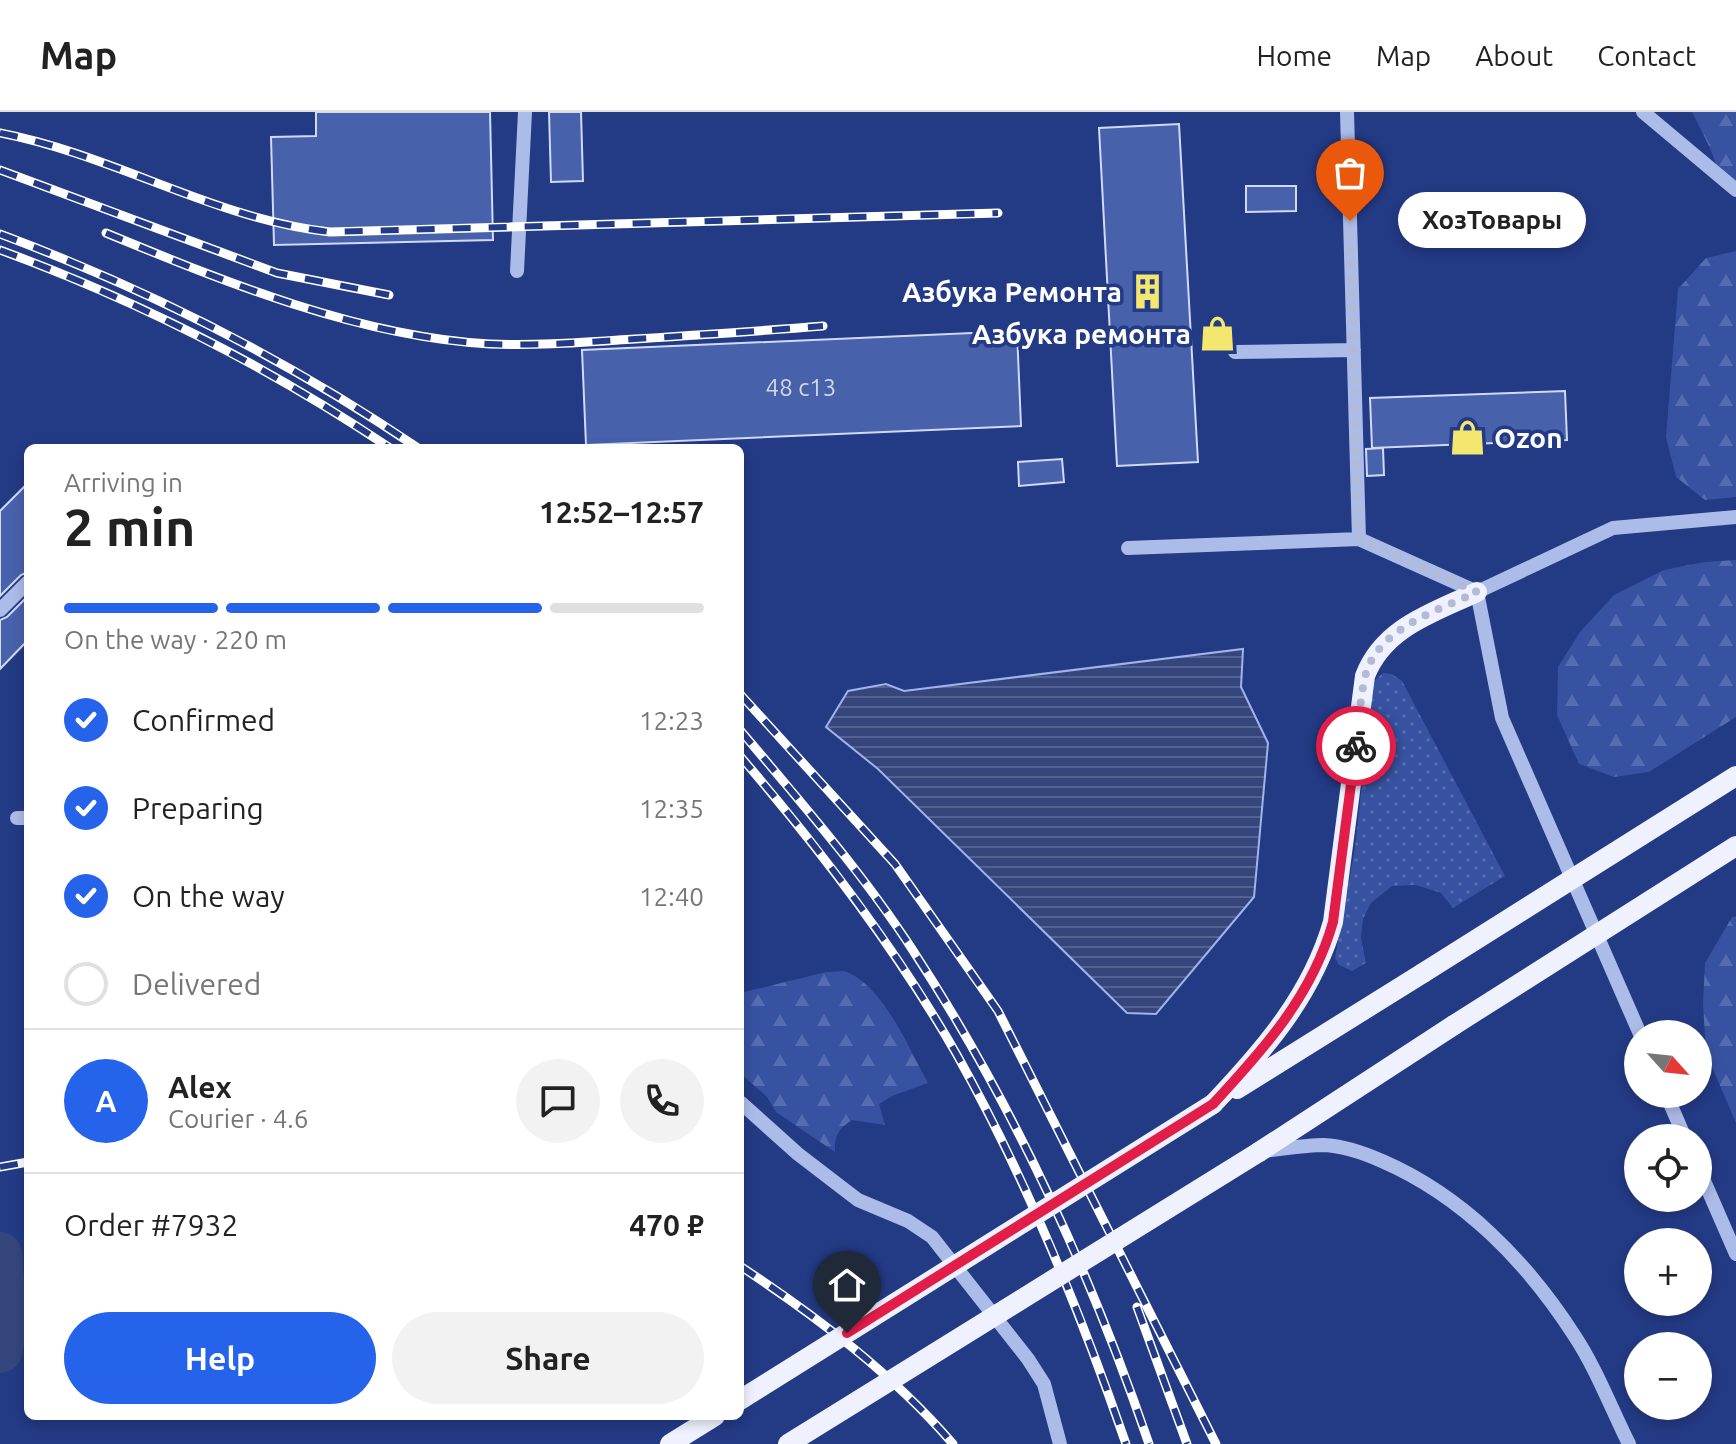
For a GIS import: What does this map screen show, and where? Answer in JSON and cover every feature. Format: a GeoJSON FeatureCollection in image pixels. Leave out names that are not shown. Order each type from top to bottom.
{"type":"FeatureCollection","features":[{"type":"Feature","properties":{"kind":"main road"},"geometry":{"type":"LineString","coordinates":[[1213,1104],[1286,1021],[1316,973],[1326,948],[1333,922],[1365,676],[1371,662],[1380,648],[1403,628],[1477,592]]}},
{"type":"Feature","properties":{"kind":"main road"},"geometry":{"type":"LineString","coordinates":[[744,1397],[1736,776]]}},
{"type":"Feature","properties":{"kind":"main road"},"geometry":{"type":"LineString","coordinates":[[788,1444],[1259,1152],[1736,846]]}},
{"type":"Feature","properties":{"kind":"main road"},"geometry":{"type":"LineString","coordinates":[[670,1444],[709,1420]]}},
{"type":"Feature","properties":{"kind":"street"},"geometry":{"type":"LineString","coordinates":[[517,271],[525,112]]}},
{"type":"Feature","properties":{"kind":"street"},"geometry":{"type":"LineString","coordinates":[[1347,112],[1359,539]]}},
{"type":"Feature","properties":{"kind":"street"},"geometry":{"type":"LineString","coordinates":[[1643,112],[1736,190]]}},
{"type":"Feature","properties":{"kind":"street"},"geometry":{"type":"LineString","coordinates":[[1235,352],[1354,350]]}},
{"type":"Feature","properties":{"kind":"street"},"geometry":{"type":"LineString","coordinates":[[1128,548],[1359,539],[1477,592],[1613,528],[1736,517]]}},
{"type":"Feature","properties":{"kind":"street"},"geometry":{"type":"LineString","coordinates":[[0,610],[24,586]]}},
{"type":"Feature","properties":{"kind":"street"},"geometry":{"type":"LineString","coordinates":[[1477,592],[1502,718],[1634,1020]]}},
{"type":"Feature","properties":{"kind":"street"},"geometry":{"type":"LineString","coordinates":[[744,1106],[798,1154],[858,1200],[908,1221],[932,1237],[1028,1359],[1044,1384],[1060,1444]]}},
{"type":"Feature","properties":{"kind":"street"},"geometry":{"type":"LineString","coordinates":[[1259,1152],[1324,1145],[1350,1149],[1393,1166],[1448,1197],[1507,1249],[1555,1307],[1576,1337],[1629,1444]]}},
{"type":"Feature","properties":{"kind":"street"},"geometry":{"type":"LineString","coordinates":[[1712,1199],[1736,1254]]}},
{"type":"Feature","properties":{"kind":"green space"},"geometry":{"type":"Polygon","coordinates":[[[1692,112],[1736,112],[1736,187],[1720,175],[1692,112]]]}},
{"type":"Feature","properties":{"kind":"green space"},"geometry":{"type":"Polygon","coordinates":[[[1736,251],[1736,497],[1705,500],[1676,477],[1666,437],[1678,289],[1706,258],[1736,251]]]}},
{"type":"Feature","properties":{"kind":"green space"},"geometry":{"type":"Polygon","coordinates":[[[1736,560],[1736,717],[1649,772],[1614,777],[1579,764],[1557,715],[1558,667],[1580,632],[1614,595],[1664,570],[1704,562],[1736,560]]]}},
{"type":"Feature","properties":{"kind":"green space"},"geometry":{"type":"Polygon","coordinates":[[[1383,673],[1392,674],[1402,681],[1505,876],[1453,908],[1441,893],[1416,885],[1392,886],[1371,903],[1363,919],[1361,938],[1366,963],[1352,971],[1339,965],[1335,958],[1355,848],[1373,682],[1383,673]]]}},
{"type":"Feature","properties":{"kind":"green space"},"geometry":{"type":"Polygon","coordinates":[[[1736,916],[1736,1123],[1712,1067],[1712,1020],[1704,1020],[1703,1003],[1705,963],[1732,917],[1736,916]]]}},
{"type":"Feature","properties":{"kind":"green space"},"geometry":{"type":"Polygon","coordinates":[[[844,971],[871,989],[894,1019],[928,1083],[879,1104],[885,1125],[852,1120],[847,1123],[838,1134],[835,1152],[776,1112],[767,1097],[744,1077],[744,992],[826,972],[844,971]]]}},
{"type":"Feature","properties":{"kind":"shaded area"},"geometry":{"type":"Polygon","coordinates":[[[1243,649],[1241,687],[1268,743],[1254,897],[1156,1014],[1127,1013],[878,769],[826,727],[848,691],[886,684],[904,691],[1243,649]]]}},
{"type":"Feature","properties":{"kind":"building"},"geometry":{"type":"Polygon","coordinates":[[[316,112],[490,112],[493,240],[274,245],[271,137],[316,136],[316,112]]]}},
{"type":"Feature","properties":{"kind":"building"},"geometry":{"type":"Polygon","coordinates":[[[549,112],[581,112],[583,181],[551,182],[549,112]]]}},
{"type":"Feature","properties":{"kind":"building","name":"Азбука Ремонта"},"geometry":{"type":"Polygon","coordinates":[[[1179,124],[1198,462],[1117,466],[1099,128],[1179,124]]]}},
{"type":"Feature","properties":{"kind":"building"},"geometry":{"type":"Polygon","coordinates":[[[1246,186],[1296,186],[1296,211],[1246,212],[1246,186]]]}},
{"type":"Feature","properties":{"kind":"building"},"geometry":{"type":"Polygon","coordinates":[[[1017,331],[1021,426],[586,444],[582,350],[1017,331]]]}},
{"type":"Feature","properties":{"kind":"building"},"geometry":{"type":"Polygon","coordinates":[[[1565,391],[1567,440],[1372,448],[1370,398],[1565,391]]]}},
{"type":"Feature","properties":{"kind":"building"},"geometry":{"type":"Polygon","coordinates":[[[1383,448],[1384,475],[1367,476],[1366,449],[1383,448]]]}},
{"type":"Feature","properties":{"kind":"building"},"geometry":{"type":"Polygon","coordinates":[[[1062,459],[1064,482],[1019,486],[1018,462],[1062,459]]]}},
{"type":"Feature","properties":{"kind":"building"},"geometry":{"type":"Polygon","coordinates":[[[24,487],[24,574],[0,596],[0,511],[24,487]]]}},
{"type":"Feature","properties":{"kind":"building"},"geometry":{"type":"Polygon","coordinates":[[[24,600],[24,644],[0,669],[0,620],[24,600]]]}},
{"type":"Feature","properties":{"kind":"waterway"},"geometry":{"type":"LineString","coordinates":[[0,1254],[5,1329],[0,1351]]}},
{"type":"Feature","properties":{"kind":"railway"},"geometry":{"type":"LineString","coordinates":[[0,133],[83,156],[246,214],[330,232],[998,213]]}},
{"type":"Feature","properties":{"kind":"railway"},"geometry":{"type":"LineString","coordinates":[[0,170],[277,273],[389,295]]}},
{"type":"Feature","properties":{"kind":"railway"},"geometry":{"type":"LineString","coordinates":[[106,233],[294,304],[392,331],[441,339],[490,344],[544,344],[823,326]]}},
{"type":"Feature","properties":{"kind":"railway"},"geometry":{"type":"LineString","coordinates":[[0,234],[109,278],[215,329],[319,385],[412,444]]}},
{"type":"Feature","properties":{"kind":"railway"},"geometry":{"type":"LineString","coordinates":[[0,250],[101,291],[201,337],[297,390],[384,444]]}},
{"type":"Feature","properties":{"kind":"railway"},"geometry":{"type":"LineString","coordinates":[[744,698],[895,864],[998,1011],[1216,1444]]}},
{"type":"Feature","properties":{"kind":"railway"},"geometry":{"type":"LineString","coordinates":[[744,735],[872,892],[912,949],[983,1067],[1046,1189],[1074,1252],[1149,1444]]}},
{"type":"Feature","properties":{"kind":"railway"},"geometry":{"type":"LineString","coordinates":[[744,761],[856,900],[909,976],[957,1055],[1029,1197],[1090,1344],[1126,1444]]}},
{"type":"Feature","properties":{"kind":"railway"},"geometry":{"type":"LineString","coordinates":[[0,1167],[24,1163]]}},
{"type":"Feature","properties":{"kind":"railway"},"geometry":{"type":"LineString","coordinates":[[744,1269],[797,1305],[879,1370],[953,1444]]}},
{"type":"Feature","properties":{"kind":"railway"},"geometry":{"type":"LineString","coordinates":[[1137,1307],[1187,1444]]}},
{"type":"Feature","properties":{"kind":"way so far"},"geometry":{"type":"LineString","coordinates":[[1350,221],[1359,539],[1477,592],[1403,628],[1380,648],[1365,676],[1356,746]]}},
{"type":"Feature","properties":{"kind":"place","name":"ХозТовары"},"geometry":{"type":"Point","coordinates":[1350,221]}},
{"type":"Feature","properties":{"kind":"place","name":"Азбука Ремонта"},"geometry":{"type":"Point","coordinates":[1148,292]}},
{"type":"Feature","properties":{"kind":"place","name":"Азбука ремонта"},"geometry":{"type":"Point","coordinates":[1217,334]}},
{"type":"Feature","properties":{"kind":"place","name":"Ozon"},"geometry":{"type":"Point","coordinates":[1468,438]}},
{"type":"Feature","properties":{"kind":"route"},"geometry":{"type":"LineString","coordinates":[[847,1333],[1213,1104],[1251,1064],[1301,998],[1326,948],[1333,922],[1356,746]]}}]}
